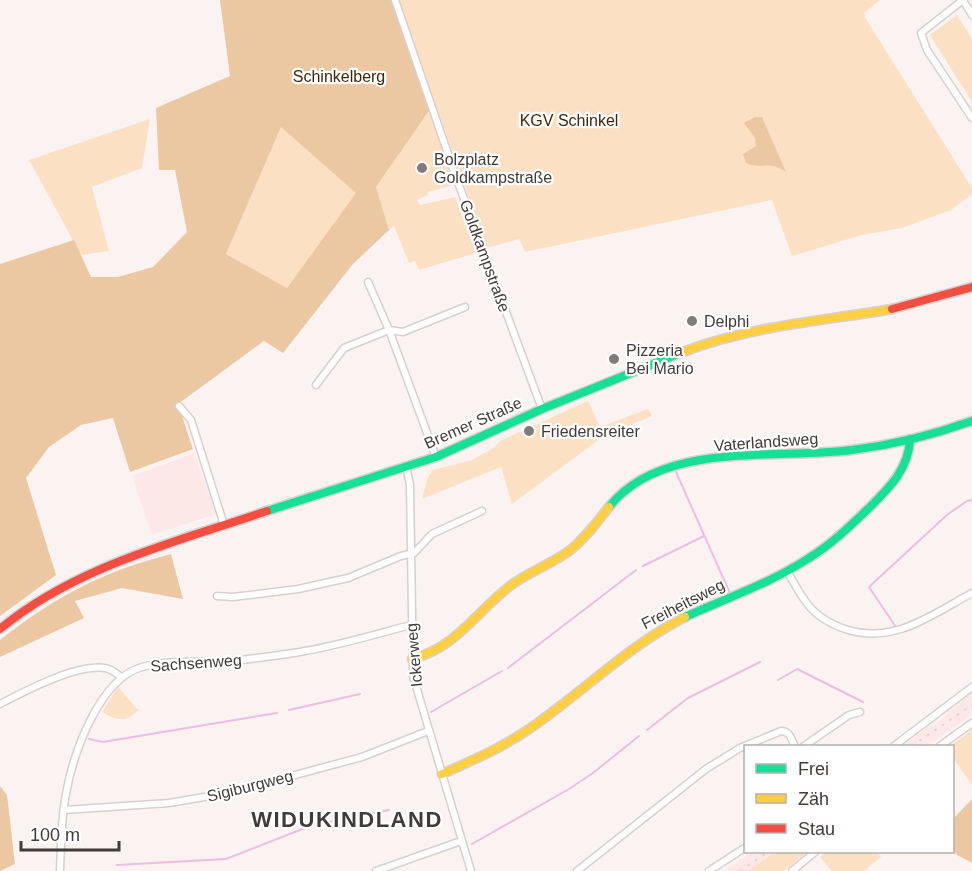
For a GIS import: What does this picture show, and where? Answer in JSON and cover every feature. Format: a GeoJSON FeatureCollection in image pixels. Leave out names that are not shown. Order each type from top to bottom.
{"type":"FeatureCollection","features":[{"type":"Feature","properties":{"kind":"street","name":"Goldkampstraße"},"geometry":{"type":"LineString","coordinates":[[395,0],[456,177],[542,409]]}},
{"type":"Feature","properties":{"kind":"street"},"geometry":{"type":"LineString","coordinates":[[972,15],[963,0],[921,33],[927,50],[972,118]]}},
{"type":"Feature","properties":{"kind":"street"},"geometry":{"type":"LineString","coordinates":[[368,282],[389,330],[436,457]]}},
{"type":"Feature","properties":{"kind":"street","name":"Bremer Straße"},"geometry":{"type":"LineString","coordinates":[[0,628],[68,584],[90,573],[224,525],[436,457],[633,371],[714,341],[832,318],[901,308],[972,287]]}},
{"type":"Feature","properties":{"kind":"street"},"geometry":{"type":"LineString","coordinates":[[316,385],[344,348],[389,330],[403,332],[465,307]]}},
{"type":"Feature","properties":{"kind":"street"},"geometry":{"type":"LineString","coordinates":[[179,406],[191,420],[224,525]]}},
{"type":"Feature","properties":{"kind":"street","name":"Vaterlandsweg"},"geometry":{"type":"LineString","coordinates":[[412,659],[424,657],[445,647],[513,583],[575,547],[616,497],[642,478],[677,467],[725,458],[844,451],[910,439],[972,421]]}},
{"type":"Feature","properties":{"kind":"street","name":"Freiheitsweg"},"geometry":{"type":"LineString","coordinates":[[442,774],[476,760],[517,738],[644,641],[666,627],[787,571],[825,548],[897,478],[909,452],[910,439]]}},
{"type":"Feature","properties":{"kind":"street","name":"Ickerweg"},"geometry":{"type":"LineString","coordinates":[[406,466],[410,485],[411,625],[415,687],[471,871]]}},
{"type":"Feature","properties":{"kind":"street"},"geometry":{"type":"LineString","coordinates":[[217,596],[233,597],[315,587],[348,578],[419,550],[432,534],[482,511]]}},
{"type":"Feature","properties":{"kind":"street"},"geometry":{"type":"LineString","coordinates":[[787,571],[806,602],[817,614],[828,622],[856,632],[890,632],[906,628],[938,614],[972,593]]}},
{"type":"Feature","properties":{"kind":"street","name":"Sachsenweg"},"geometry":{"type":"LineString","coordinates":[[60,871],[66,794],[79,748],[105,696],[121,677],[130,671],[152,664],[234,661],[306,651],[411,625]]}},
{"type":"Feature","properties":{"kind":"street"},"geometry":{"type":"LineString","coordinates":[[0,704],[28,689],[77,671],[104,668],[121,677]]}},
{"type":"Feature","properties":{"kind":"street"},"geometry":{"type":"LineString","coordinates":[[897,745],[972,687]]}},
{"type":"Feature","properties":{"kind":"street"},"geometry":{"type":"LineString","coordinates":[[807,745],[849,715],[860,712]]}},
{"type":"Feature","properties":{"kind":"street"},"geometry":{"type":"LineString","coordinates":[[943,745],[972,723]]}},
{"type":"Feature","properties":{"kind":"street","name":"Sigiburgweg"},"geometry":{"type":"LineString","coordinates":[[64,810],[169,803],[228,793],[362,757],[428,731]]}},
{"type":"Feature","properties":{"kind":"street"},"geometry":{"type":"LineString","coordinates":[[748,745],[786,731],[794,745]]}},
{"type":"Feature","properties":{"kind":"street"},"geometry":{"type":"LineString","coordinates":[[577,871],[706,769],[744,747]]}},
{"type":"Feature","properties":{"kind":"street"},"geometry":{"type":"LineString","coordinates":[[376,871],[461,841]]}},
{"type":"Feature","properties":{"kind":"street"},"geometry":{"type":"LineString","coordinates":[[709,871],[744,848]]}},
{"type":"Feature","properties":{"kind":"street"},"geometry":{"type":"LineString","coordinates":[[792,871],[814,853]]}},
{"type":"Feature","properties":{"kind":"shaded area"},"geometry":{"type":"Polygon","coordinates":[[[194,453],[216,514],[152,535],[132,476],[194,453]]]}},
{"type":"Feature","properties":{"kind":"shaded area"},"geometry":{"type":"Polygon","coordinates":[[[972,692],[972,715],[928,745],[904,745],[929,726],[935,725],[972,692]]]}},
{"type":"Feature","properties":{"kind":"shaded area"},"geometry":{"type":"Polygon","coordinates":[[[751,853],[774,853],[747,871],[724,871],[751,853]]]}},
{"type":"Feature","properties":{"kind":"green space","name":"Schinkelberg"},"geometry":{"type":"Polygon","coordinates":[[[220,0],[394,0],[431,108],[376,187],[389,230],[353,264],[283,353],[264,341],[178,404],[193,449],[130,472],[113,418],[81,425],[49,447],[26,478],[56,575],[0,616],[0,264],[74,240],[91,277],[118,277],[153,267],[187,232],[175,170],[159,170],[156,108],[230,76],[220,0]],[[281,127],[226,254],[287,288],[356,193],[281,127]]]}},
{"type":"Feature","properties":{"kind":"green space","name":"KGV Schinkel"},"geometry":{"type":"Polygon","coordinates":[[[398,0],[880,0],[864,13],[866,19],[972,188],[972,194],[951,210],[902,228],[862,235],[792,256],[772,200],[525,252],[519,239],[487,248],[398,0]]]}},
{"type":"Feature","properties":{"kind":"green space"},"geometry":{"type":"Polygon","coordinates":[[[957,15],[972,39],[972,102],[930,35],[957,15]]]}},
{"type":"Feature","properties":{"kind":"green space"},"geometry":{"type":"Polygon","coordinates":[[[431,108],[454,182],[451,186],[428,192],[428,195],[417,200],[420,205],[455,197],[476,253],[419,270],[415,261],[409,263],[394,226],[389,230],[376,187],[431,108]]]}},
{"type":"Feature","properties":{"kind":"green space"},"geometry":{"type":"Polygon","coordinates":[[[755,117],[762,117],[786,172],[780,168],[746,163],[743,154],[756,146],[755,138],[744,123],[755,117]]]}},
{"type":"Feature","properties":{"kind":"green space"},"geometry":{"type":"Polygon","coordinates":[[[150,119],[142,168],[92,187],[109,251],[81,255],[29,160],[150,119]]]}},
{"type":"Feature","properties":{"kind":"green space"},"geometry":{"type":"Polygon","coordinates":[[[281,126],[357,193],[287,288],[226,254],[281,126]]]}},
{"type":"Feature","properties":{"kind":"green space"},"geometry":{"type":"Polygon","coordinates":[[[588,401],[600,427],[648,409],[652,416],[604,436],[512,504],[501,467],[422,499],[428,477],[433,470],[472,460],[495,447],[500,441],[588,401]]]}},
{"type":"Feature","properties":{"kind":"green space"},"geometry":{"type":"Polygon","coordinates":[[[171,554],[183,599],[122,588],[75,601],[84,618],[0,657],[0,640],[56,601],[117,571],[171,554]]]}},
{"type":"Feature","properties":{"kind":"green space"},"geometry":{"type":"Polygon","coordinates":[[[118,687],[138,710],[125,719],[117,719],[102,712],[118,687]]]}},
{"type":"Feature","properties":{"kind":"green space"},"geometry":{"type":"Polygon","coordinates":[[[972,730],[972,785],[954,759],[954,745],[951,745],[972,730]]]}},
{"type":"Feature","properties":{"kind":"green space"},"geometry":{"type":"Polygon","coordinates":[[[0,786],[7,795],[15,864],[0,871],[0,786]]]}},
{"type":"Feature","properties":{"kind":"green space"},"geometry":{"type":"Polygon","coordinates":[[[972,799],[972,863],[957,855],[954,850],[954,818],[972,799]]]}},
{"type":"Feature","properties":{"kind":"green space"},"geometry":{"type":"Polygon","coordinates":[[[774,853],[806,853],[784,871],[747,871],[774,853]]]}},
{"type":"Feature","properties":{"kind":"green space"},"geometry":{"type":"Polygon","coordinates":[[[825,853],[878,853],[881,857],[864,871],[832,871],[820,857],[825,853]]]}},
{"type":"Feature","properties":{"kind":"waterway"},"geometry":{"type":"LineString","coordinates":[[676,472],[729,591]]}},
{"type":"Feature","properties":{"kind":"waterway"},"geometry":{"type":"LineString","coordinates":[[896,627],[869,587],[948,514],[972,500]]}},
{"type":"Feature","properties":{"kind":"waterway"},"geometry":{"type":"LineString","coordinates":[[643,566],[704,536]]}},
{"type":"Feature","properties":{"kind":"waterway"},"geometry":{"type":"LineString","coordinates":[[508,668],[636,570]]}},
{"type":"Feature","properties":{"kind":"waterway"},"geometry":{"type":"LineString","coordinates":[[647,730],[688,698],[760,662]]}},
{"type":"Feature","properties":{"kind":"waterway"},"geometry":{"type":"LineString","coordinates":[[778,680],[797,669],[863,702]]}},
{"type":"Feature","properties":{"kind":"waterway"},"geometry":{"type":"LineString","coordinates":[[431,712],[502,671]]}},
{"type":"Feature","properties":{"kind":"waterway"},"geometry":{"type":"LineString","coordinates":[[289,710],[360,694]]}},
{"type":"Feature","properties":{"kind":"waterway"},"geometry":{"type":"LineString","coordinates":[[89,739],[103,742],[277,713]]}},
{"type":"Feature","properties":{"kind":"waterway"},"geometry":{"type":"LineString","coordinates":[[472,844],[569,789],[639,736]]}},
{"type":"Feature","properties":{"kind":"waterway"},"geometry":{"type":"LineString","coordinates":[[319,824],[389,810]]}},
{"type":"Feature","properties":{"kind":"waterway"},"geometry":{"type":"LineString","coordinates":[[117,865],[226,859],[305,828]]}},
{"type":"Feature","properties":{"kind":"railway"},"geometry":{"type":"LineString","coordinates":[[913,745],[972,705]]}},
{"type":"Feature","properties":{"kind":"railway"},"geometry":{"type":"LineString","coordinates":[[740,871],[767,853]]}},
{"type":"Feature","properties":{"kind":"traffic: fast"},"geometry":{"type":"LineString","coordinates":[[267,511],[436,457],[542,409],[683,352]]}},
{"type":"Feature","properties":{"kind":"traffic: fast"},"geometry":{"type":"LineString","coordinates":[[609,507],[632,486],[659,471],[689,462],[722,457],[822,453],[867,448],[913,439],[972,421]]}},
{"type":"Feature","properties":{"kind":"traffic: fast"},"geometry":{"type":"LineString","coordinates":[[685,617],[780,575],[833,541],[869,508],[897,477],[906,460],[910,439]]}},
{"type":"Feature","properties":{"kind":"traffic: slow"},"geometry":{"type":"LineString","coordinates":[[683,352],[760,330],[892,309]]}},
{"type":"Feature","properties":{"kind":"traffic: slow"},"geometry":{"type":"LineString","coordinates":[[412,659],[428,654],[454,638],[510,586],[569,551],[609,507]]}},
{"type":"Feature","properties":{"kind":"traffic: slow"},"geometry":{"type":"LineString","coordinates":[[442,774],[488,753],[521,734],[644,641],[685,617]]}},
{"type":"Feature","properties":{"kind":"traffic: jam"},"geometry":{"type":"LineString","coordinates":[[892,309],[972,287]]}},
{"type":"Feature","properties":{"kind":"traffic: jam"},"geometry":{"type":"LineString","coordinates":[[0,629],[61,588],[94,572],[163,545],[267,511]]}},
{"type":"Feature","properties":{"kind":"place","name":"Bolzplatz Goldkampstraße"},"geometry":{"type":"Point","coordinates":[422,168]}},
{"type":"Feature","properties":{"kind":"place","name":"Delphi"},"geometry":{"type":"Point","coordinates":[692,321]}},
{"type":"Feature","properties":{"kind":"place","name":"Pizzeria Bei Mario"},"geometry":{"type":"Point","coordinates":[614,359]}},
{"type":"Feature","properties":{"kind":"place","name":"Friedensreiter"},"geometry":{"type":"Point","coordinates":[529,431]}},
{"type":"Feature","properties":{"kind":"district","name":"WIDUKINDLAND"},"geometry":{"type":"Point","coordinates":[347,819]}}]}
